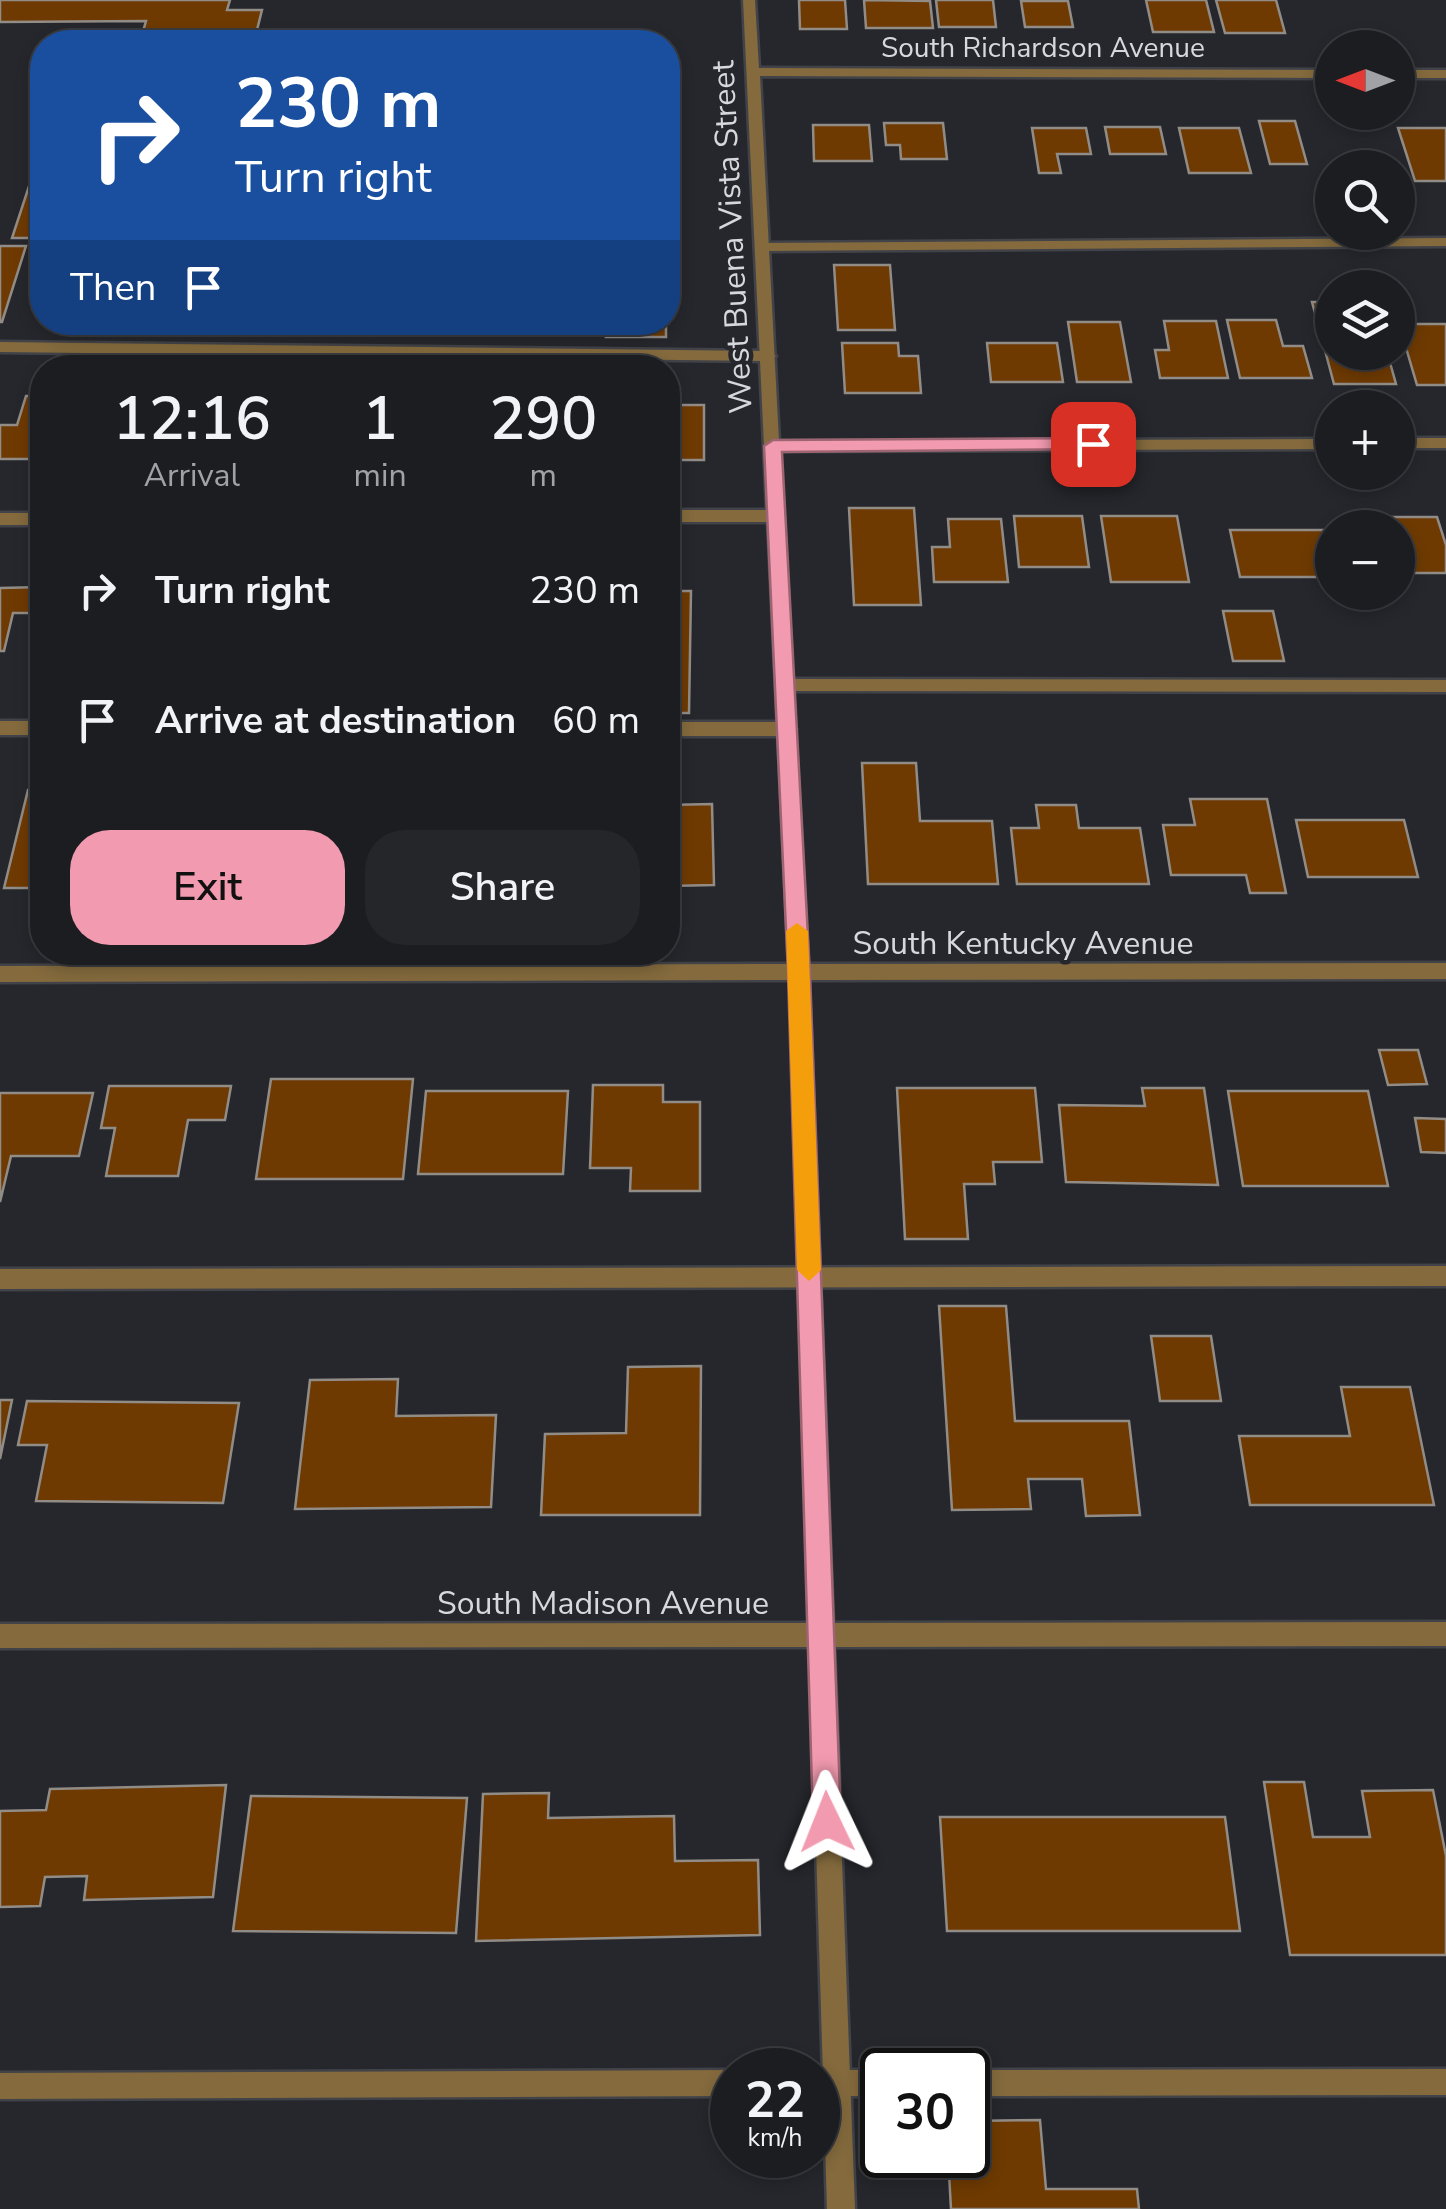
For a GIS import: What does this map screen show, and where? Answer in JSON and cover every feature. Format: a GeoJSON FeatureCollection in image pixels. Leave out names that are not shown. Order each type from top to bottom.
{"type":"FeatureCollection","features":[{"type":"Feature","properties":{"kind":"street","name":"West Buena Vista Street"},"geometry":{"type":"LineString","coordinates":[[749,0],[799,974],[821,1636],[827,2048]]}},
{"type":"Feature","properties":{"kind":"street","name":"South Richardson Avenue"},"geometry":{"type":"LineString","coordinates":[[753,72],[1315,74]]}},
{"type":"Feature","properties":{"kind":"street"},"geometry":{"type":"LineString","coordinates":[[1415,74],[1446,74]]}},
{"type":"Feature","properties":{"kind":"street"},"geometry":{"type":"LineString","coordinates":[[762,247],[1446,242]]}},
{"type":"Feature","properties":{"kind":"street"},"geometry":{"type":"LineString","coordinates":[[0,347],[768,356]]}},
{"type":"Feature","properties":{"kind":"street"},"geometry":{"type":"LineString","coordinates":[[1415,444],[1446,443]]}},
{"type":"Feature","properties":{"kind":"street"},"geometry":{"type":"LineString","coordinates":[[773,446],[1315,444]]}},
{"type":"Feature","properties":{"kind":"street"},"geometry":{"type":"LineString","coordinates":[[680,516],[776,516]]}},
{"type":"Feature","properties":{"kind":"street"},"geometry":{"type":"LineString","coordinates":[[0,519],[30,519]]}},
{"type":"Feature","properties":{"kind":"street"},"geometry":{"type":"LineString","coordinates":[[785,685],[1446,686]]}},
{"type":"Feature","properties":{"kind":"street"},"geometry":{"type":"LineString","coordinates":[[0,728],[30,728]]}},
{"type":"Feature","properties":{"kind":"street"},"geometry":{"type":"LineString","coordinates":[[680,729],[787,730]]}},
{"type":"Feature","properties":{"kind":"street","name":"South Kentucky Avenue"},"geometry":{"type":"LineString","coordinates":[[0,974],[1446,971]]}},
{"type":"Feature","properties":{"kind":"street"},"geometry":{"type":"LineString","coordinates":[[0,1279],[1446,1276]]}},
{"type":"Feature","properties":{"kind":"street","name":"South Madison Avenue"},"geometry":{"type":"LineString","coordinates":[[0,1636],[1446,1634]]}},
{"type":"Feature","properties":{"kind":"street"},"geometry":{"type":"LineString","coordinates":[[990,2083],[1446,2082]]}},
{"type":"Feature","properties":{"kind":"street"},"geometry":{"type":"LineString","coordinates":[[0,2086],[710,2084]]}},
{"type":"Feature","properties":{"kind":"street","name":"West Buena Vista Street"},"geometry":{"type":"LineString","coordinates":[[837,2178],[840,2209]]}},
{"type":"Feature","properties":{"kind":"building"},"geometry":{"type":"Polygon","coordinates":[[[0,0],[230,0],[227,10],[262,10],[257,30],[143,30],[146,21],[0,22],[0,0]]]}},
{"type":"Feature","properties":{"kind":"building"},"geometry":{"type":"Polygon","coordinates":[[[799,0],[845,0],[847,29],[800,29],[799,0]]]}},
{"type":"Feature","properties":{"kind":"building"},"geometry":{"type":"Polygon","coordinates":[[[864,0],[930,1],[933,28],[866,28],[864,0]]]}},
{"type":"Feature","properties":{"kind":"building"},"geometry":{"type":"Polygon","coordinates":[[[936,0],[993,0],[996,27],[939,27],[936,0]]]}},
{"type":"Feature","properties":{"kind":"building"},"geometry":{"type":"Polygon","coordinates":[[[1146,0],[1206,0],[1214,32],[1153,32],[1146,0]]]}},
{"type":"Feature","properties":{"kind":"building"},"geometry":{"type":"Polygon","coordinates":[[[1216,0],[1276,0],[1285,33],[1225,33],[1216,0]]]}},
{"type":"Feature","properties":{"kind":"building"},"geometry":{"type":"Polygon","coordinates":[[[1021,1],[1068,1],[1073,27],[1025,27],[1021,1]]]}},
{"type":"Feature","properties":{"kind":"building"},"geometry":{"type":"Polygon","coordinates":[[[1259,121],[1295,121],[1307,164],[1270,164],[1259,121]]]}},
{"type":"Feature","properties":{"kind":"building"},"geometry":{"type":"Polygon","coordinates":[[[884,123],[943,123],[947,159],[901,159],[900,145],[886,145],[884,123]]]}},
{"type":"Feature","properties":{"kind":"building"},"geometry":{"type":"Polygon","coordinates":[[[813,125],[869,125],[872,161],[814,161],[813,125]]]}},
{"type":"Feature","properties":{"kind":"building"},"geometry":{"type":"Polygon","coordinates":[[[1105,127],[1160,127],[1166,154],[1110,154],[1105,127]]]}},
{"type":"Feature","properties":{"kind":"building"},"geometry":{"type":"Polygon","coordinates":[[[1032,128],[1086,128],[1091,154],[1057,154],[1061,173],[1039,173],[1032,128]]]}},
{"type":"Feature","properties":{"kind":"building"},"geometry":{"type":"Polygon","coordinates":[[[1179,128],[1239,128],[1251,173],[1189,173],[1179,128]]]}},
{"type":"Feature","properties":{"kind":"building"},"geometry":{"type":"Polygon","coordinates":[[[1446,128],[1446,181],[1415,181],[1415,150],[1405,150],[1399,130],[1446,128]]]}},
{"type":"Feature","properties":{"kind":"building"},"geometry":{"type":"Polygon","coordinates":[[[30,183],[30,238],[12,238],[30,183]]]}},
{"type":"Feature","properties":{"kind":"building"},"geometry":{"type":"Polygon","coordinates":[[[0,246],[26,246],[2,322],[0,322],[0,246]]]}},
{"type":"Feature","properties":{"kind":"building"},"geometry":{"type":"Polygon","coordinates":[[[834,265],[890,265],[895,330],[838,330],[834,265]]]}},
{"type":"Feature","properties":{"kind":"building"},"geometry":{"type":"Polygon","coordinates":[[[1227,320],[1276,320],[1283,346],[1303,346],[1312,378],[1240,378],[1227,320]]]}},
{"type":"Feature","properties":{"kind":"building"},"geometry":{"type":"Polygon","coordinates":[[[1164,321],[1216,321],[1228,378],[1160,378],[1155,350],[1169,350],[1164,321]]]}},
{"type":"Feature","properties":{"kind":"building"},"geometry":{"type":"Polygon","coordinates":[[[1068,322],[1120,322],[1131,382],[1077,382],[1068,322]]]}},
{"type":"Feature","properties":{"kind":"building"},"geometry":{"type":"Polygon","coordinates":[[[1415,324],[1446,324],[1446,385],[1417,385],[1413,370],[1415,324]]]}},
{"type":"Feature","properties":{"kind":"building"},"geometry":{"type":"Polygon","coordinates":[[[606,335],[666,335],[666,337],[606,335]]]}},
{"type":"Feature","properties":{"kind":"building"},"geometry":{"type":"Polygon","coordinates":[[[842,343],[898,343],[899,356],[918,356],[921,393],[845,393],[842,343]]]}},
{"type":"Feature","properties":{"kind":"building"},"geometry":{"type":"Polygon","coordinates":[[[987,343],[1057,343],[1063,382],[991,382],[987,343]]]}},
{"type":"Feature","properties":{"kind":"building"},"geometry":{"type":"Polygon","coordinates":[[[1330,370],[1392,370],[1396,384],[1334,384],[1330,370]]]}},
{"type":"Feature","properties":{"kind":"building"},"geometry":{"type":"Polygon","coordinates":[[[26,396],[30,396],[30,459],[0,459],[0,425],[17,425],[26,396]]]}},
{"type":"Feature","properties":{"kind":"building"},"geometry":{"type":"Polygon","coordinates":[[[680,405],[704,405],[704,460],[680,460],[680,405]]]}},
{"type":"Feature","properties":{"kind":"building"},"geometry":{"type":"Polygon","coordinates":[[[849,508],[914,508],[921,605],[854,605],[849,508]]]}},
{"type":"Feature","properties":{"kind":"building"},"geometry":{"type":"Polygon","coordinates":[[[1014,516],[1082,516],[1089,567],[1019,567],[1014,516]]]}},
{"type":"Feature","properties":{"kind":"building"},"geometry":{"type":"Polygon","coordinates":[[[1101,516],[1177,516],[1189,582],[1111,582],[1101,516]]]}},
{"type":"Feature","properties":{"kind":"building"},"geometry":{"type":"Polygon","coordinates":[[[1415,517],[1437,517],[1446,545],[1446,573],[1415,573],[1415,517]]]}},
{"type":"Feature","properties":{"kind":"building"},"geometry":{"type":"Polygon","coordinates":[[[948,519],[1001,519],[1008,582],[934,582],[932,547],[950,547],[948,519]]]}},
{"type":"Feature","properties":{"kind":"building"},"geometry":{"type":"Polygon","coordinates":[[[1230,530],[1315,530],[1315,577],[1240,577],[1230,530]]]}},
{"type":"Feature","properties":{"kind":"building"},"geometry":{"type":"Polygon","coordinates":[[[30,587],[30,613],[13,613],[4,651],[0,651],[0,588],[30,587]]]}},
{"type":"Feature","properties":{"kind":"building"},"geometry":{"type":"Polygon","coordinates":[[[680,591],[691,591],[689,713],[680,713],[680,591]]]}},
{"type":"Feature","properties":{"kind":"building"},"geometry":{"type":"Polygon","coordinates":[[[1223,611],[1273,611],[1284,661],[1233,661],[1223,611]]]}},
{"type":"Feature","properties":{"kind":"building"},"geometry":{"type":"Polygon","coordinates":[[[862,763],[916,763],[920,821],[992,821],[998,884],[868,884],[862,763]]]}},
{"type":"Feature","properties":{"kind":"building"},"geometry":{"type":"Polygon","coordinates":[[[28,790],[30,790],[30,888],[4,888],[28,790]]]}},
{"type":"Feature","properties":{"kind":"building"},"geometry":{"type":"Polygon","coordinates":[[[1190,799],[1267,799],[1286,893],[1250,893],[1246,875],[1171,875],[1163,825],[1195,825],[1190,799]]]}},
{"type":"Feature","properties":{"kind":"building"},"geometry":{"type":"Polygon","coordinates":[[[712,804],[714,885],[680,886],[680,805],[712,804]]]}},
{"type":"Feature","properties":{"kind":"building"},"geometry":{"type":"Polygon","coordinates":[[[1036,805],[1076,805],[1079,828],[1140,828],[1149,884],[1017,884],[1011,828],[1039,828],[1036,805]]]}},
{"type":"Feature","properties":{"kind":"building"},"geometry":{"type":"Polygon","coordinates":[[[1296,820],[1404,820],[1418,877],[1308,877],[1296,820]]]}},
{"type":"Feature","properties":{"kind":"building"},"geometry":{"type":"Polygon","coordinates":[[[1379,1050],[1418,1050],[1427,1084],[1388,1085],[1379,1050]]]}},
{"type":"Feature","properties":{"kind":"building"},"geometry":{"type":"Polygon","coordinates":[[[271,1079],[413,1079],[403,1179],[256,1179],[271,1079]]]}},
{"type":"Feature","properties":{"kind":"building"},"geometry":{"type":"Polygon","coordinates":[[[593,1085],[663,1085],[663,1102],[700,1102],[700,1191],[630,1191],[631,1168],[590,1168],[593,1085]]]}},
{"type":"Feature","properties":{"kind":"building"},"geometry":{"type":"Polygon","coordinates":[[[109,1086],[231,1086],[225,1120],[188,1120],[178,1176],[106,1176],[115,1128],[101,1128],[109,1086]]]}},
{"type":"Feature","properties":{"kind":"building"},"geometry":{"type":"Polygon","coordinates":[[[897,1088],[1035,1088],[1042,1162],[993,1162],[995,1184],[964,1184],[968,1239],[905,1239],[897,1088]]]}},
{"type":"Feature","properties":{"kind":"building"},"geometry":{"type":"Polygon","coordinates":[[[1142,1088],[1204,1088],[1218,1185],[1066,1182],[1059,1105],[1145,1106],[1142,1088]]]}},
{"type":"Feature","properties":{"kind":"building"},"geometry":{"type":"Polygon","coordinates":[[[426,1091],[568,1091],[563,1174],[418,1174],[426,1091]]]}},
{"type":"Feature","properties":{"kind":"building"},"geometry":{"type":"Polygon","coordinates":[[[1228,1091],[1368,1091],[1388,1186],[1243,1186],[1228,1091]]]}},
{"type":"Feature","properties":{"kind":"building"},"geometry":{"type":"Polygon","coordinates":[[[0,1093],[93,1093],[79,1156],[11,1156],[0,1202],[0,1093]]]}},
{"type":"Feature","properties":{"kind":"building"},"geometry":{"type":"Polygon","coordinates":[[[1415,1118],[1446,1119],[1446,1153],[1421,1152],[1415,1118]]]}},
{"type":"Feature","properties":{"kind":"building"},"geometry":{"type":"Polygon","coordinates":[[[939,1306],[1006,1306],[1015,1421],[1129,1421],[1140,1515],[1086,1516],[1082,1479],[1028,1479],[1031,1509],[952,1510],[939,1306]]]}},
{"type":"Feature","properties":{"kind":"building"},"geometry":{"type":"Polygon","coordinates":[[[1151,1336],[1211,1336],[1221,1401],[1160,1401],[1151,1336]]]}},
{"type":"Feature","properties":{"kind":"building"},"geometry":{"type":"Polygon","coordinates":[[[701,1366],[700,1515],[541,1515],[545,1434],[626,1433],[628,1367],[701,1366]]]}},
{"type":"Feature","properties":{"kind":"building"},"geometry":{"type":"Polygon","coordinates":[[[398,1379],[396,1416],[496,1415],[491,1507],[295,1509],[310,1380],[398,1379]]]}},
{"type":"Feature","properties":{"kind":"building"},"geometry":{"type":"Polygon","coordinates":[[[1341,1387],[1410,1387],[1434,1505],[1250,1505],[1239,1436],[1350,1436],[1341,1387]]]}},
{"type":"Feature","properties":{"kind":"building"},"geometry":{"type":"Polygon","coordinates":[[[0,1400],[12,1400],[0,1459],[0,1400]]]}},
{"type":"Feature","properties":{"kind":"building"},"geometry":{"type":"Polygon","coordinates":[[[27,1401],[239,1403],[223,1503],[36,1501],[47,1445],[18,1445],[27,1401]]]}},
{"type":"Feature","properties":{"kind":"building"},"geometry":{"type":"Polygon","coordinates":[[[1264,1782],[1304,1782],[1313,1837],[1370,1837],[1362,1791],[1433,1790],[1446,1856],[1446,1955],[1290,1955],[1264,1782]]]}},
{"type":"Feature","properties":{"kind":"building"},"geometry":{"type":"Polygon","coordinates":[[[226,1785],[213,1897],[84,1900],[87,1876],[45,1877],[40,1906],[0,1907],[0,1811],[46,1810],[50,1789],[226,1785]]]}},
{"type":"Feature","properties":{"kind":"building"},"geometry":{"type":"Polygon","coordinates":[[[549,1793],[548,1818],[674,1816],[675,1861],[758,1860],[760,1935],[476,1941],[483,1794],[549,1793]]]}},
{"type":"Feature","properties":{"kind":"building"},"geometry":{"type":"Polygon","coordinates":[[[251,1796],[467,1798],[456,1933],[233,1931],[251,1796]]]}},
{"type":"Feature","properties":{"kind":"building"},"geometry":{"type":"Polygon","coordinates":[[[940,1817],[1225,1817],[1240,1931],[947,1931],[940,1817]]]}},
{"type":"Feature","properties":{"kind":"building"},"geometry":{"type":"Polygon","coordinates":[[[1040,2120],[1046,2189],[1137,2189],[1139,2209],[951,2209],[949,2178],[990,2178],[990,2121],[1040,2120]]]}},
{"type":"Feature","properties":{"kind":"slow traffic"},"geometry":{"type":"LineString","coordinates":[[797,931],[809,1270]]}},
{"type":"Feature","properties":{"kind":"route"},"geometry":{"type":"LineString","coordinates":[[827,1822],[799,974],[773,446],[1093,444]]}}]}
